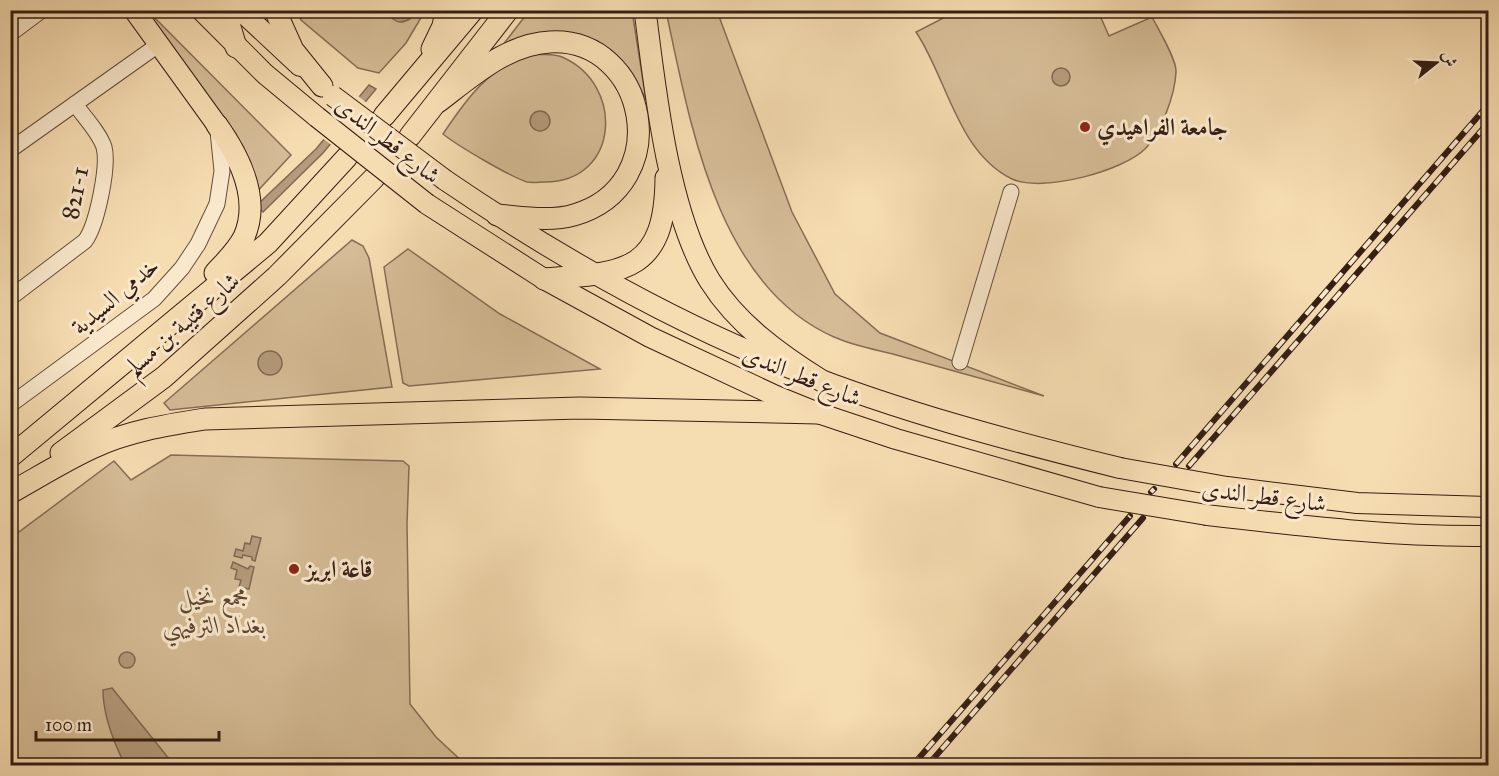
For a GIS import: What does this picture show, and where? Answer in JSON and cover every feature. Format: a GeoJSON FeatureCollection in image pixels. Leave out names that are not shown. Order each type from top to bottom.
{"type":"FeatureCollection","features":[{"type":"Feature","properties":{"kind":"highway"},"geometry":{"type":"LineString","coordinates":[[225,10],[236,47]]}},
{"type":"Feature","properties":{"kind":"highway"},"geometry":{"type":"LineString","coordinates":[[275,10],[293,50],[327,91]]}},
{"type":"Feature","properties":{"kind":"highway"},"geometry":{"type":"LineString","coordinates":[[416,78],[436,42],[446,10]]}},
{"type":"Feature","properties":{"kind":"highway"},"geometry":{"type":"LineString","coordinates":[[384,116],[473,10]]}},
{"type":"Feature","properties":{"kind":"highway"},"geometry":{"type":"LineString","coordinates":[[410,136],[508,10]]}},
{"type":"Feature","properties":{"kind":"highway"},"geometry":{"type":"LineString","coordinates":[[645,10],[652,66],[681,216],[710,281],[736,313],[766,343],[822,381]]}},
{"type":"Feature","properties":{"kind":"highway"},"geometry":{"type":"LineString","coordinates":[[438,102],[482,69],[516,50],[550,42],[578,46],[603,58],[623,79],[637,108],[639,136],[636,159],[624,184],[604,203],[573,216],[544,219],[497,215]]}},
{"type":"Feature","properties":{"kind":"highway"},"geometry":{"type":"LineString","coordinates":[[159,335],[237,249],[244,236],[249,217],[249,196],[242,168],[217,125]]}},
{"type":"Feature","properties":{"kind":"highway"},"geometry":{"type":"LineString","coordinates":[[544,279],[614,272],[638,261],[653,245],[661,228],[666,199],[666,145]]}},
{"type":"Feature","properties":{"kind":"highway","name":"شارع قتيبة بن مسلم"},"geometry":{"type":"LineString","coordinates":[[10,457],[268,243],[347,157]]}},
{"type":"Feature","properties":{"kind":"highway","name":"شارع قتيبة بن مسلم"},"geometry":{"type":"LineString","coordinates":[[10,493],[164,377],[277,276],[374,178]]}},
{"type":"Feature","properties":{"kind":"highway"},"geometry":{"type":"LineString","coordinates":[[10,493],[92,448],[112,440],[156,427],[205,419],[580,408],[818,413]]}},
{"type":"Feature","properties":{"kind":"main road"},"geometry":{"type":"LineString","coordinates":[[134,10],[217,125]]}},
{"type":"Feature","properties":{"kind":"main road","name":"شارع قطر الندى"},"geometry":{"type":"LineString","coordinates":[[201,10],[236,47],[316,117],[428,204],[544,279],[692,357],[818,413],[989,467],[1099,497],[1207,515],[1343,531],[1443,537],[1488,536]]}},
{"type":"Feature","properties":{"kind":"main road","name":"شارع قطر الندى"},"geometry":{"type":"LineString","coordinates":[[240,10],[327,91],[445,180],[497,215],[596,274],[725,340],[822,381],[1006,441],[1120,468],[1227,487],[1357,503],[1488,507]]}},
{"type":"Feature","properties":{"kind":"street"},"geometry":{"type":"LineString","coordinates":[[10,34],[42,10]]}},
{"type":"Feature","properties":{"kind":"street"},"geometry":{"type":"LineString","coordinates":[[10,150],[158,45]]}},
{"type":"Feature","properties":{"kind":"street","name":"821-1"},"geometry":{"type":"LineString","coordinates":[[10,298],[85,241],[92,231],[106,159],[103,145],[75,104]]}},
{"type":"Feature","properties":{"kind":"street","name":"خدمي السيدية"},"geometry":{"type":"LineString","coordinates":[[10,405],[154,299],[182,268],[198,244],[217,204],[222,171],[217,125]]}},
{"type":"Feature","properties":{"kind":"street"},"geometry":{"type":"LineString","coordinates":[[960,362],[1011,192]]}},
{"type":"Feature","properties":{"kind":"green space"},"geometry":{"type":"Polygon","coordinates":[[[137,11],[148,11],[291,155],[253,196],[137,11]]]}},
{"type":"Feature","properties":{"kind":"green space"},"geometry":{"type":"Polygon","coordinates":[[[297,11],[425,11],[406,43],[379,73],[358,68],[301,20],[297,11]]]}},
{"type":"Feature","properties":{"kind":"green space"},"geometry":{"type":"Polygon","coordinates":[[[529,11],[632,11],[646,100],[638,85],[618,59],[591,41],[560,33],[542,33],[502,46],[529,11]]]}},
{"type":"Feature","properties":{"kind":"green space"},"geometry":{"type":"Polygon","coordinates":[[[666,11],[717,11],[792,212],[835,294],[880,333],[1044,396],[834,337],[794,313],[761,280],[735,240],[715,196],[686,101],[666,11]]]}},
{"type":"Feature","properties":{"kind":"green space"},"geometry":{"type":"Polygon","coordinates":[[[957,11],[1098,11],[1109,36],[1152,17],[1170,52],[1176,72],[1167,112],[1152,141],[1135,157],[1120,165],[1102,172],[1062,181],[1025,183],[1012,179],[993,167],[966,133],[927,50],[916,32],[957,11]]]}},
{"type":"Feature","properties":{"kind":"green space"},"geometry":{"type":"Polygon","coordinates":[[[535,54],[562,57],[582,70],[596,88],[604,108],[605,130],[600,150],[588,166],[570,178],[527,182],[508,174],[443,134],[461,108],[492,75],[519,59],[535,54]]]}},
{"type":"Feature","properties":{"kind":"green space"},"geometry":{"type":"Polygon","coordinates":[[[352,240],[363,246],[369,258],[392,387],[170,410],[164,403],[352,240]]]}},
{"type":"Feature","properties":{"kind":"green space"},"geometry":{"type":"Polygon","coordinates":[[[408,249],[500,314],[600,369],[409,386],[403,383],[384,267],[408,249]]]}},
{"type":"Feature","properties":{"kind":"green space","name":"مجمع نخيل بغداد الترفيهي"},"geometry":{"type":"Polygon","coordinates":[[[171,455],[403,461],[409,466],[407,524],[410,704],[436,737],[466,765],[11,766],[11,538],[114,461],[131,480],[171,455]]]}},
{"type":"Feature","properties":{"kind":"shaded area"},"geometry":{"type":"Polygon","coordinates":[[[413,10],[410,19],[404,22],[396,21],[389,15],[389,11],[413,10]]]}},
{"type":"Feature","properties":{"kind":"shaded area"},"geometry":{"type":"Polygon","coordinates":[[[1061,68],[1067,71],[1070,77],[1067,83],[1061,86],[1055,83],[1052,77],[1055,71],[1061,68]]]}},
{"type":"Feature","properties":{"kind":"shaded area"},"geometry":{"type":"Polygon","coordinates":[[[369,85],[376,89],[323,153],[263,212],[256,206],[316,149],[369,85]]]}},
{"type":"Feature","properties":{"kind":"shaded area"},"geometry":{"type":"Polygon","coordinates":[[[540,111],[547,114],[550,121],[547,128],[540,131],[533,128],[530,121],[533,114],[540,111]]]}},
{"type":"Feature","properties":{"kind":"shaded area"},"geometry":{"type":"Polygon","coordinates":[[[270,351],[275,352],[281,358],[281,368],[275,374],[270,375],[265,374],[259,368],[258,363],[259,358],[265,352],[270,351]]]}},
{"type":"Feature","properties":{"kind":"shaded area"},"geometry":{"type":"Polygon","coordinates":[[[252,536],[261,538],[255,561],[252,557],[234,556],[236,549],[243,551],[245,543],[250,544],[252,536]]]}},
{"type":"Feature","properties":{"kind":"shaded area"},"geometry":{"type":"Polygon","coordinates":[[[233,562],[248,569],[250,566],[254,567],[249,589],[239,587],[241,580],[235,579],[237,570],[231,568],[233,562]]]}},
{"type":"Feature","properties":{"kind":"shaded area"},"geometry":{"type":"Polygon","coordinates":[[[127,652],[133,654],[135,660],[133,666],[127,668],[121,666],[119,660],[121,654],[127,652]]]}},
{"type":"Feature","properties":{"kind":"shaded area"},"geometry":{"type":"Polygon","coordinates":[[[112,688],[174,765],[125,765],[113,738],[105,710],[103,690],[112,688]]]}},
{"type":"Feature","properties":{"kind":"pier"},"geometry":{"type":"Polygon","coordinates":[[[357,95],[368,104],[333,146],[322,138],[357,95]]]}},
{"type":"Feature","properties":{"kind":"tunnel"},"geometry":{"type":"LineString","coordinates":[[374,178],[410,136]]}},
{"type":"Feature","properties":{"kind":"railway"},"geometry":{"type":"LineString","coordinates":[[1176,464],[1488,105]]}},
{"type":"Feature","properties":{"kind":"railway"},"geometry":{"type":"LineString","coordinates":[[1189,466],[1488,123]]}},
{"type":"Feature","properties":{"kind":"railway"},"geometry":{"type":"LineString","coordinates":[[1151,492],[1154,489]]}},
{"type":"Feature","properties":{"kind":"railway"},"geometry":{"type":"LineString","coordinates":[[912,766],[1130,516]]}},
{"type":"Feature","properties":{"kind":"railway"},"geometry":{"type":"LineString","coordinates":[[927,766],[1143,518]]}},
{"type":"Feature","properties":{"kind":"place","name":"جامعة الفراهيدي"},"geometry":{"type":"Point","coordinates":[1085,127]}},
{"type":"Feature","properties":{"kind":"place","name":"قاعة ابريز"},"geometry":{"type":"Point","coordinates":[294,569]}}]}
